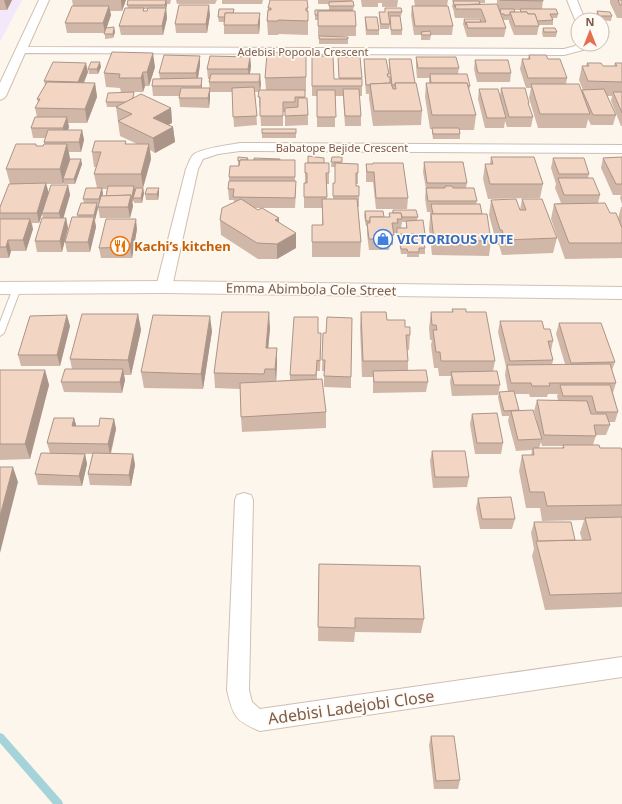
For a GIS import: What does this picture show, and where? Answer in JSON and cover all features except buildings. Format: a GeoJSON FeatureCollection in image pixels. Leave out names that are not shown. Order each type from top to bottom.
{"type":"FeatureCollection","features":[{"type":"Feature","properties":{"kind":"street"},"geometry":{"type":"LineString","coordinates":[[0,96],[44,0]]}},
{"type":"Feature","properties":{"kind":"street"},"geometry":{"type":"LineString","coordinates":[[572,0],[577,12]]}},
{"type":"Feature","properties":{"kind":"street","name":"Adebisi Popoola Crescent"},"geometry":{"type":"LineString","coordinates":[[21,50],[564,52],[570,50]]}},
{"type":"Feature","properties":{"kind":"street","name":"Babatope Bejide Crescent"},"geometry":{"type":"LineString","coordinates":[[164,287],[192,169],[198,157],[216,151],[240,147],[622,149]]}},
{"type":"Feature","properties":{"kind":"street","name":"Emma Abimbola Cole Street"},"geometry":{"type":"LineString","coordinates":[[8,288],[164,287],[622,293]]}},
{"type":"Feature","properties":{"kind":"street","name":"Adebisi Ladejobi Close"},"geometry":{"type":"LineString","coordinates":[[244,500],[238,690],[242,708],[248,716],[260,720],[622,667]]}},
{"type":"Feature","properties":{"kind":"lane"},"geometry":{"type":"LineString","coordinates":[[0,333],[8,288]]}},
{"type":"Feature","properties":{"kind":"shaded area"},"geometry":{"type":"Polygon","coordinates":[[[0,0],[22,0],[0,42],[0,0]]]}},
{"type":"Feature","properties":{"kind":"waterway"},"geometry":{"type":"LineString","coordinates":[[0,737],[59,804]]}},
{"type":"Feature","properties":{"kind":"place","name":"VICTORIOUS YUTE"},"geometry":{"type":"Point","coordinates":[383,239]}},
{"type":"Feature","properties":{"kind":"place","name":"Kachi’s kitchen"},"geometry":{"type":"Point","coordinates":[120,246]}}]}
